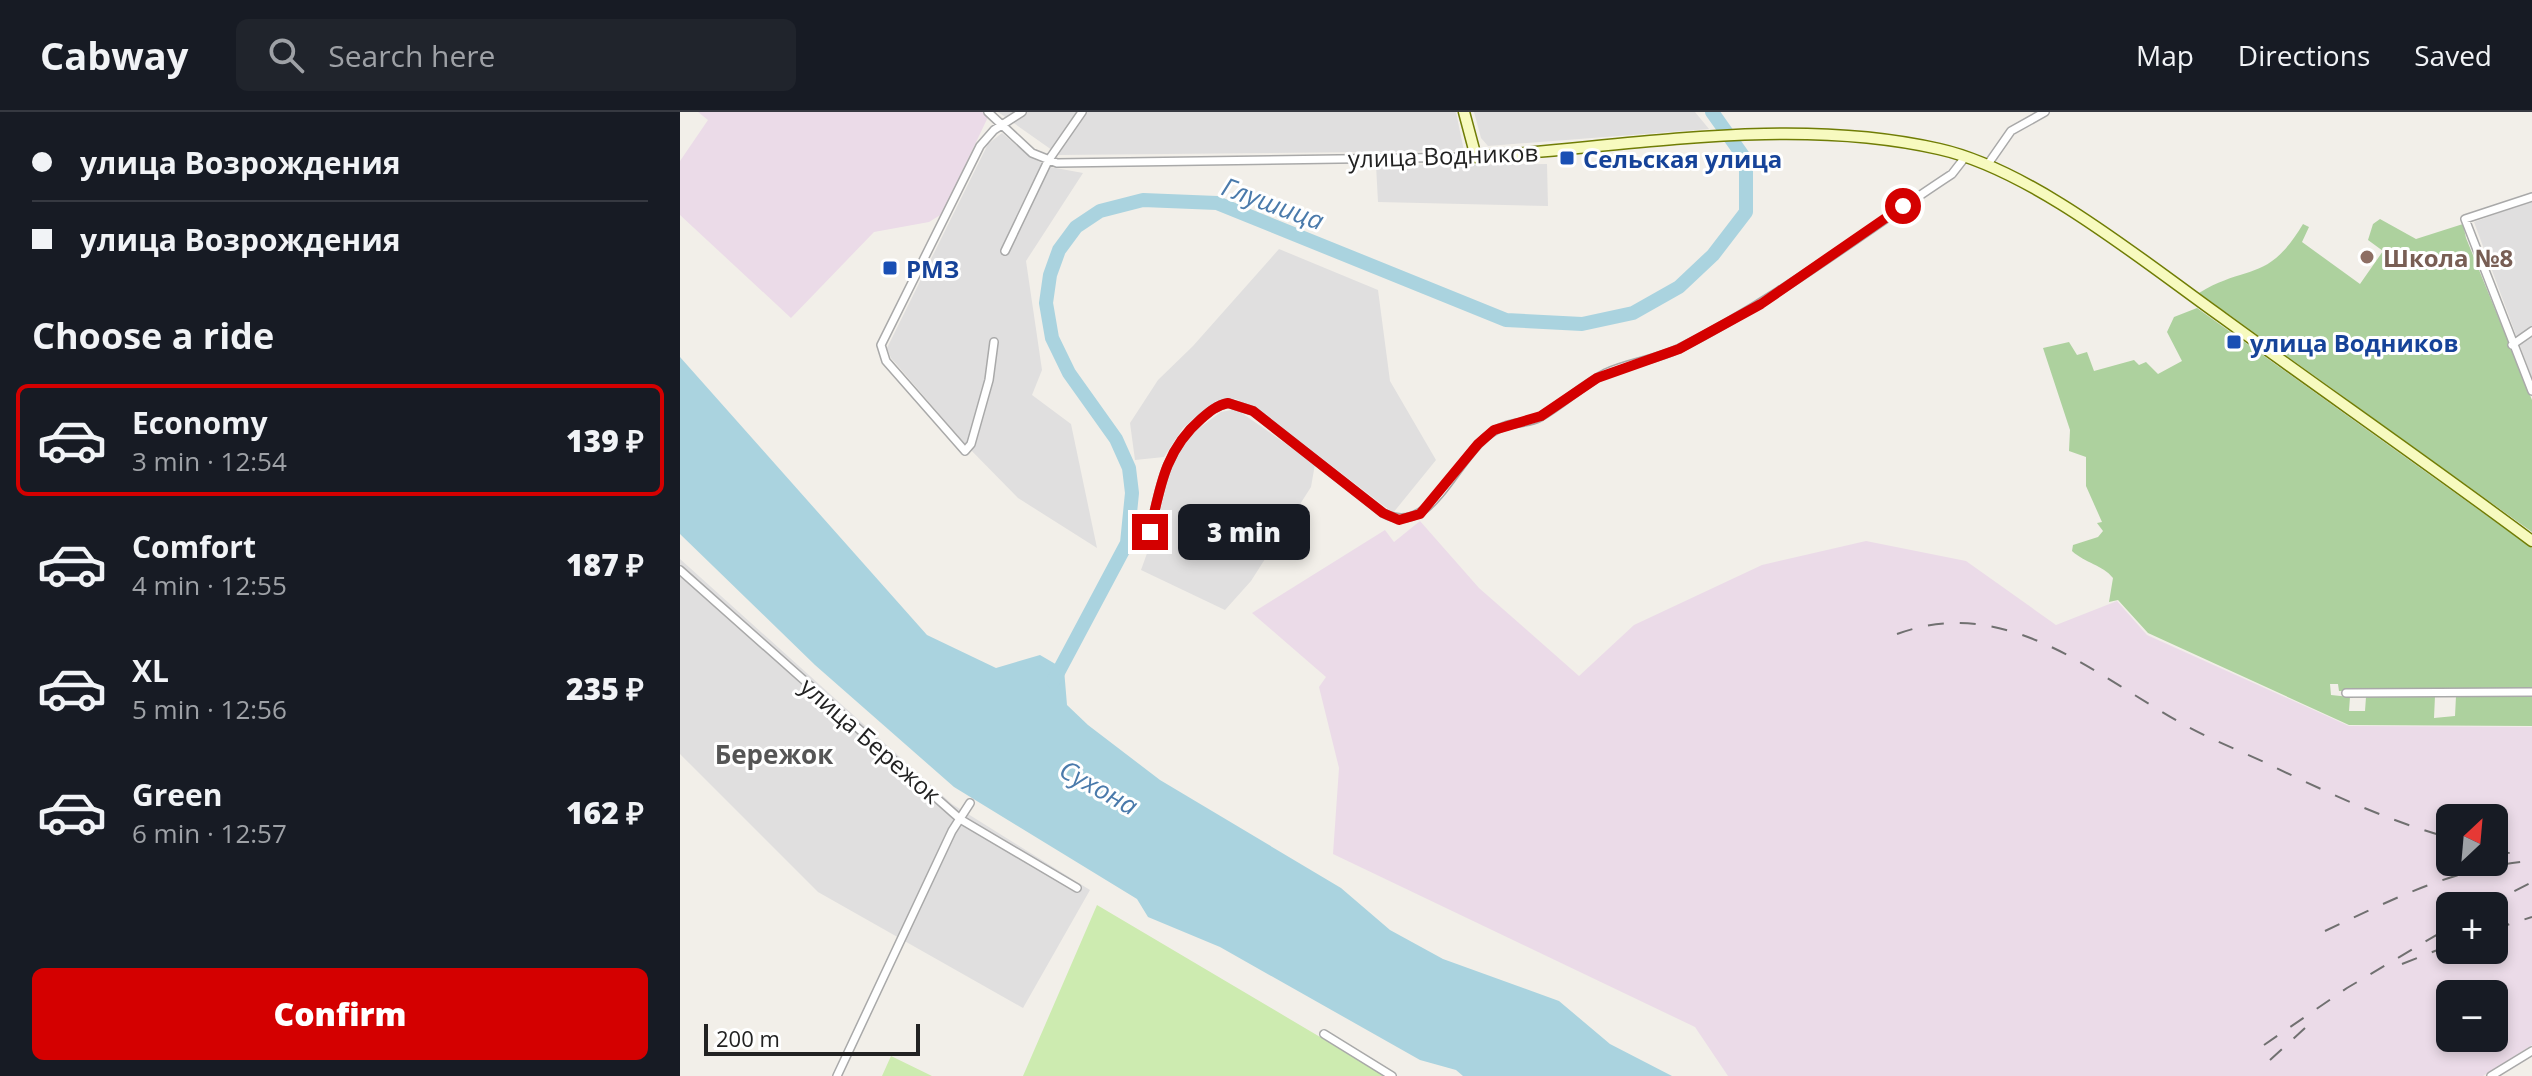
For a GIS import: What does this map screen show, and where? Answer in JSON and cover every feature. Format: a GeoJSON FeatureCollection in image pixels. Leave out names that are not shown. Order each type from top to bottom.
{"type":"FeatureCollection","features":[{"type":"Feature","properties":{"kind":"main road"},"geometry":{"type":"LineString","coordinates":[[1464,112],[1476,157]]}},
{"type":"Feature","properties":{"kind":"main road","name":"улица Водников"},"geometry":{"type":"LineString","coordinates":[[1476,157],[1773,135],[1876,139],[1966,156],[1988,164],[2046,195],[2532,541]]}},
{"type":"Feature","properties":{"kind":"street"},"geometry":{"type":"LineString","coordinates":[[988,112],[1032,153],[1048,161]]}},
{"type":"Feature","properties":{"kind":"street"},"geometry":{"type":"LineString","coordinates":[[994,342],[989,380],[971,444],[965,451],[886,361],[881,345],[980,146],[994,130],[1022,112]]}},
{"type":"Feature","properties":{"kind":"street"},"geometry":{"type":"LineString","coordinates":[[1005,251],[1048,161],[1082,112]]}},
{"type":"Feature","properties":{"kind":"street"},"geometry":{"type":"LineString","coordinates":[[1988,164],[2011,131],[2045,112]]}},
{"type":"Feature","properties":{"kind":"street"},"geometry":{"type":"LineString","coordinates":[[1150,532],[1163,473],[1177,442],[1209,412],[1228,403],[1253,411],[1383,513],[1399,520],[1411,519],[1428,506],[1485,436],[1504,426],[1541,416],[1597,378],[1679,349],[1761,304],[1952,174],[1966,156]]}},
{"type":"Feature","properties":{"kind":"street","name":"улица Водников"},"geometry":{"type":"LineString","coordinates":[[1048,161],[1476,157]]}},
{"type":"Feature","properties":{"kind":"street"},"geometry":{"type":"LineString","coordinates":[[2532,197],[2465,219],[2532,391]]}},
{"type":"Feature","properties":{"kind":"street"},"geometry":{"type":"LineString","coordinates":[[2512,345],[2532,331]]}},
{"type":"Feature","properties":{"kind":"street","name":"улица Бережок"},"geometry":{"type":"LineString","coordinates":[[680,570],[684,579],[960,819],[1077,888]]}},
{"type":"Feature","properties":{"kind":"street"},"geometry":{"type":"LineString","coordinates":[[2346,693],[2532,692]]}},
{"type":"Feature","properties":{"kind":"street"},"geometry":{"type":"LineString","coordinates":[[837,1076],[970,803]]}},
{"type":"Feature","properties":{"kind":"street"},"geometry":{"type":"LineString","coordinates":[[1324,1034],[1392,1076]]}},
{"type":"Feature","properties":{"kind":"street"},"geometry":{"type":"LineString","coordinates":[[2491,1076],[2532,1051]]}},
{"type":"Feature","properties":{"kind":"shaded area","name":"РМЗ"},"geometry":{"type":"Polygon","coordinates":[[[698,112],[983,112],[988,117],[942,214],[929,222],[874,232],[791,318],[680,215],[680,161],[708,120],[698,112]]]}},
{"type":"Feature","properties":{"kind":"shaded area"},"geometry":{"type":"Polygon","coordinates":[[[998,112],[1456,112],[1464,151],[1059,155],[998,112]]]}},
{"type":"Feature","properties":{"kind":"shaded area"},"geometry":{"type":"Polygon","coordinates":[[[1474,112],[1695,112],[1709,129],[1488,146],[1481,138],[1474,112]]]}},
{"type":"Feature","properties":{"kind":"shaded area"},"geometry":{"type":"Polygon","coordinates":[[[1002,133],[1030,157],[1050,167],[1083,173],[1026,261],[1042,370],[1032,395],[1071,424],[1097,548],[1018,498],[965,444],[891,358],[887,348],[988,144],[1002,133]]]}},
{"type":"Feature","properties":{"kind":"shaded area"},"geometry":{"type":"Polygon","coordinates":[[[1547,164],[1548,206],[1378,202],[1376,165],[1547,164]]]}},
{"type":"Feature","properties":{"kind":"shaded area"},"geometry":{"type":"Polygon","coordinates":[[[2532,201],[2532,378],[2474,222],[2532,201]]]}},
{"type":"Feature","properties":{"kind":"shaded area"},"geometry":{"type":"Polygon","coordinates":[[[1279,249],[1378,290],[1390,381],[1436,460],[1393,513],[1271,419],[1236,399],[1216,401],[1183,428],[1164,457],[1135,460],[1130,423],[1158,380],[1193,346],[1279,249]]]}},
{"type":"Feature","properties":{"kind":"shaded area"},"geometry":{"type":"Polygon","coordinates":[[[1236,409],[1315,464],[1311,487],[1251,581],[1225,610],[1141,570],[1155,531],[1173,459],[1187,437],[1221,412],[1236,409]]]}},
{"type":"Feature","properties":{"kind":"shaded area"},"geometry":{"type":"Polygon","coordinates":[[[1420,521],[1479,588],[1579,676],[1634,625],[1762,565],[1866,541],[1966,561],[2056,625],[2117,601],[2147,635],[2349,726],[2532,727],[2532,1045],[2483,1076],[1728,1076],[1695,1027],[1333,854],[1339,768],[1319,687],[1326,677],[1252,613],[1385,530],[1394,542],[1420,521]]]}},
{"type":"Feature","properties":{"kind":"shaded area","name":"Бережок"},"geometry":{"type":"Polygon","coordinates":[[[680,559],[952,804],[1090,890],[1023,1008],[818,892],[680,754],[680,559]]]}},
{"type":"Feature","properties":{"kind":"green space"},"geometry":{"type":"Polygon","coordinates":[[[2380,219],[2416,239],[2463,224],[2532,400],[2532,532],[2199,293],[2267,264],[2290,243],[2303,224],[2309,227],[2302,242],[2360,284],[2383,251],[2368,240],[2373,224],[2380,219]]]}},
{"type":"Feature","properties":{"kind":"green space"},"geometry":{"type":"Polygon","coordinates":[[[2197,308],[2532,548],[2532,688],[2339,691],[2338,684],[2330,684],[2331,695],[2350,697],[2349,711],[2365,711],[2366,697],[2435,696],[2434,718],[2455,716],[2456,696],[2532,695],[2532,726],[2349,725],[2148,633],[2118,600],[2109,602],[2113,578],[2072,551],[2073,545],[2098,537],[2103,531],[2097,523],[2102,522],[2086,486],[2086,457],[2069,451],[2070,430],[2043,348],[2069,342],[2077,355],[2087,352],[2094,371],[2134,360],[2139,365],[2146,362],[2158,374],[2182,361],[2167,332],[2174,317],[2197,308]]]}},
{"type":"Feature","properties":{"kind":"green space"},"geometry":{"type":"Polygon","coordinates":[[[1097,905],[1386,1076],[1023,1076],[1097,905]]]}},
{"type":"Feature","properties":{"kind":"green space"},"geometry":{"type":"Polygon","coordinates":[[[891,1056],[932,1076],[882,1076],[891,1056]]]}},
{"type":"Feature","properties":{"kind":"water","name":"Сухона"},"geometry":{"type":"Polygon","coordinates":[[[680,357],[927,635],[996,668],[1040,655],[1064,669],[1067,705],[1160,780],[1341,888],[1390,930],[1443,959],[1559,1001],[1610,1044],[1672,1076],[1463,1076],[1456,1070],[1420,1060],[1220,947],[1148,917],[1137,899],[954,787],[815,665],[680,534],[680,357]]]}},
{"type":"Feature","properties":{"kind":"waterway","name":"Глушица"},"geometry":{"type":"LineString","coordinates":[[1053,682],[1127,543],[1132,493],[1129,468],[1116,439],[1069,373],[1052,338],[1046,303],[1050,275],[1059,250],[1076,227],[1100,211],[1143,200],[1217,203],[1506,320],[1582,324],[1633,313],[1679,287],[1713,255],[1746,212],[1746,160],[1712,112]]}},
{"type":"Feature","properties":{"kind":"railway"},"geometry":{"type":"LineString","coordinates":[[1897,634],[1937,624],[1975,624],[2011,631],[2081,662],[2211,739],[2355,804],[2436,834]]}},
{"type":"Feature","properties":{"kind":"railway"},"geometry":{"type":"LineString","coordinates":[[2508,853],[2524,856]]}},
{"type":"Feature","properties":{"kind":"railway"},"geometry":{"type":"LineString","coordinates":[[2325,931],[2451,877],[2532,861]]}},
{"type":"Feature","properties":{"kind":"railway"},"geometry":{"type":"LineString","coordinates":[[2508,895],[2532,882]]}},
{"type":"Feature","properties":{"kind":"railway"},"geometry":{"type":"LineString","coordinates":[[2508,925],[2532,917]]}},
{"type":"Feature","properties":{"kind":"railway"},"geometry":{"type":"LineString","coordinates":[[2264,1045],[2347,988],[2436,935]]}},
{"type":"Feature","properties":{"kind":"railway"},"geometry":{"type":"LineString","coordinates":[[2402,964],[2436,951]]}},
{"type":"Feature","properties":{"kind":"railway"},"geometry":{"type":"LineString","coordinates":[[2270,1060],[2305,1028]]}},
{"type":"Feature","properties":{"kind":"place","name":"Сельская улица"},"geometry":{"type":"Point","coordinates":[1567,158]}},
{"type":"Feature","properties":{"kind":"place","name":"Школа №8"},"geometry":{"type":"Point","coordinates":[2367,257]}},
{"type":"Feature","properties":{"kind":"place","name":"РМЗ"},"geometry":{"type":"Point","coordinates":[890,268]}},
{"type":"Feature","properties":{"kind":"place","name":"улица Водников"},"geometry":{"type":"Point","coordinates":[2234,342]}},
{"type":"Feature","properties":{"kind":"district","name":"Бережок"},"geometry":{"type":"Point","coordinates":[774,754]}},
{"type":"Feature","properties":{"kind":"route"},"geometry":{"type":"LineString","coordinates":[[1150,532],[1163,473],[1177,442],[1209,412],[1228,403],[1253,411],[1383,513],[1394,519],[1411,519],[1428,506],[1478,444],[1494,430],[1532,421],[1610,371],[1679,349],[1761,304],[1903,206]]}}]}
